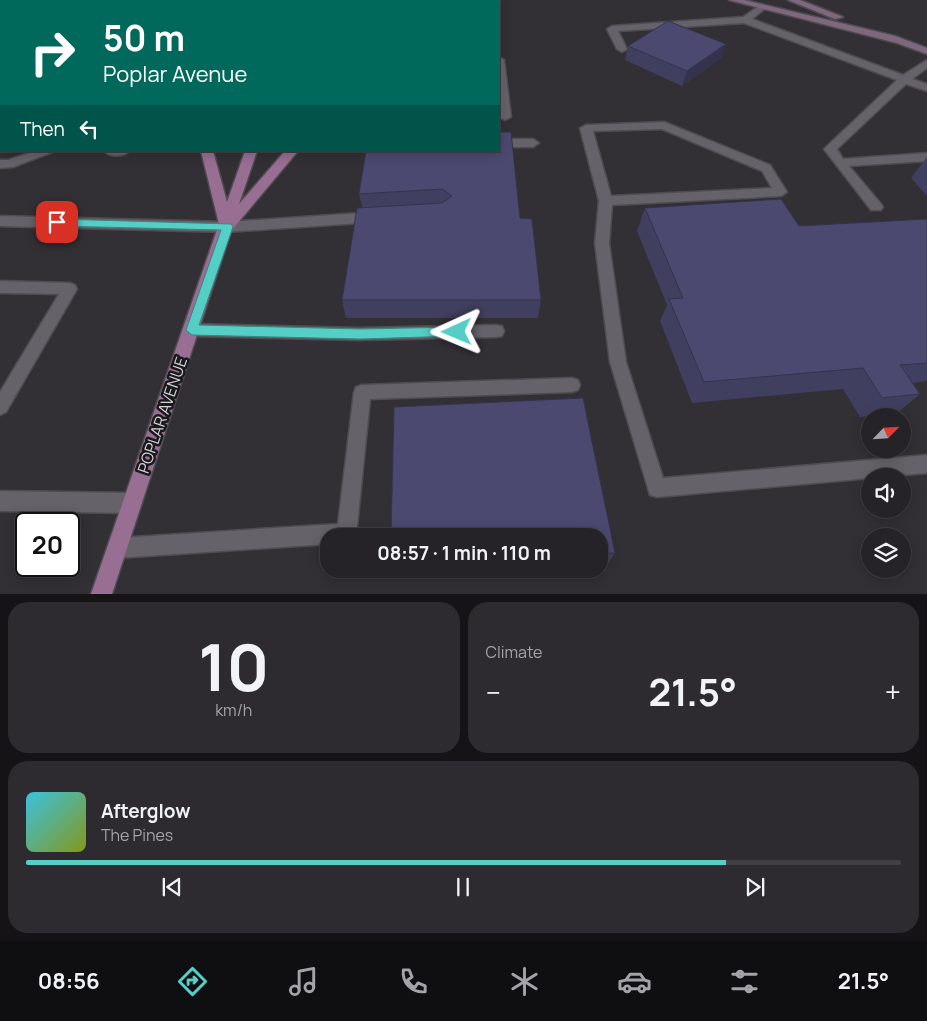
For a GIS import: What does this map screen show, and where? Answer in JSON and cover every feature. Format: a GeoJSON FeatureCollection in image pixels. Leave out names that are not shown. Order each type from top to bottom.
{"type":"FeatureCollection","features":[{"type":"Feature","properties":{"kind":"main road"},"geometry":{"type":"LineString","coordinates":[[733,0],[900,41]]}},
{"type":"Feature","properties":{"kind":"main road"},"geometry":{"type":"LineString","coordinates":[[792,0],[927,51]]}},
{"type":"Feature","properties":{"kind":"main road"},"geometry":{"type":"LineString","coordinates":[[207,152],[228,227]]}},
{"type":"Feature","properties":{"kind":"main road","name":"POPLAR AVENUE"},"geometry":{"type":"LineString","coordinates":[[100,594],[228,227],[251,152]]}},
{"type":"Feature","properties":{"kind":"main road"},"geometry":{"type":"LineString","coordinates":[[228,227],[291,152]]}},
{"type":"Feature","properties":{"kind":"street"},"geometry":{"type":"LineString","coordinates":[[745,20],[762,7]]}},
{"type":"Feature","properties":{"kind":"street"},"geometry":{"type":"LineString","coordinates":[[622,49],[612,29],[745,20],[927,88]]}},
{"type":"Feature","properties":{"kind":"street"},"geometry":{"type":"LineString","coordinates":[[876,207],[830,149],[905,79],[927,63]]}},
{"type":"Feature","properties":{"kind":"street"},"geometry":{"type":"LineString","coordinates":[[500,70],[505,117]]}},
{"type":"Feature","properties":{"kind":"street"},"geometry":{"type":"LineString","coordinates":[[606,201],[781,192],[766,168],[664,125],[586,128],[606,201],[602,243],[618,362],[657,488],[927,464]]}},
{"type":"Feature","properties":{"kind":"street"},"geometry":{"type":"LineString","coordinates":[[500,143],[533,143]]}},
{"type":"Feature","properties":{"kind":"street"},"geometry":{"type":"LineString","coordinates":[[0,164],[9,164],[46,152]]}},
{"type":"Feature","properties":{"kind":"street"},"geometry":{"type":"LineString","coordinates":[[840,163],[927,157]]}},
{"type":"Feature","properties":{"kind":"street"},"geometry":{"type":"LineString","coordinates":[[0,221],[228,227],[391,216]]}},
{"type":"Feature","properties":{"kind":"street"},"geometry":{"type":"LineString","coordinates":[[0,287],[70,289],[0,407]]}},
{"type":"Feature","properties":{"kind":"street"},"geometry":{"type":"LineString","coordinates":[[192,330],[360,334],[496,331]]}},
{"type":"Feature","properties":{"kind":"street"},"geometry":{"type":"LineString","coordinates":[[117,548],[347,533],[362,392],[572,385]]}},
{"type":"Feature","properties":{"kind":"street"},"geometry":{"type":"LineString","coordinates":[[0,501],[132,503]]}},
{"type":"Feature","properties":{"kind":"building"},"geometry":{"type":"Polygon","coordinates":[[[668,21],[726,44],[687,71],[628,46],[668,21]]]}},
{"type":"Feature","properties":{"kind":"building"},"geometry":{"type":"Polygon","coordinates":[[[500,132],[511,132],[520,218],[532,219],[541,300],[342,300],[357,208],[442,203],[452,196],[442,189],[359,194],[366,152],[500,152],[500,132]]]}},
{"type":"Feature","properties":{"kind":"building"},"geometry":{"type":"Polygon","coordinates":[[[781,199],[799,226],[927,219],[927,363],[900,365],[920,394],[882,398],[863,368],[704,382],[669,299],[683,298],[645,208],[781,199]]]}},
{"type":"Feature","properties":{"kind":"building"},"geometry":{"type":"Polygon","coordinates":[[[583,398],[615,553],[608,553],[608,528],[391,528],[394,407],[583,398]]]}},
{"type":"Feature","properties":{"kind":"route"},"geometry":{"type":"LineString","coordinates":[[57,222],[228,227],[192,330],[360,334],[457,332]]}}]}
